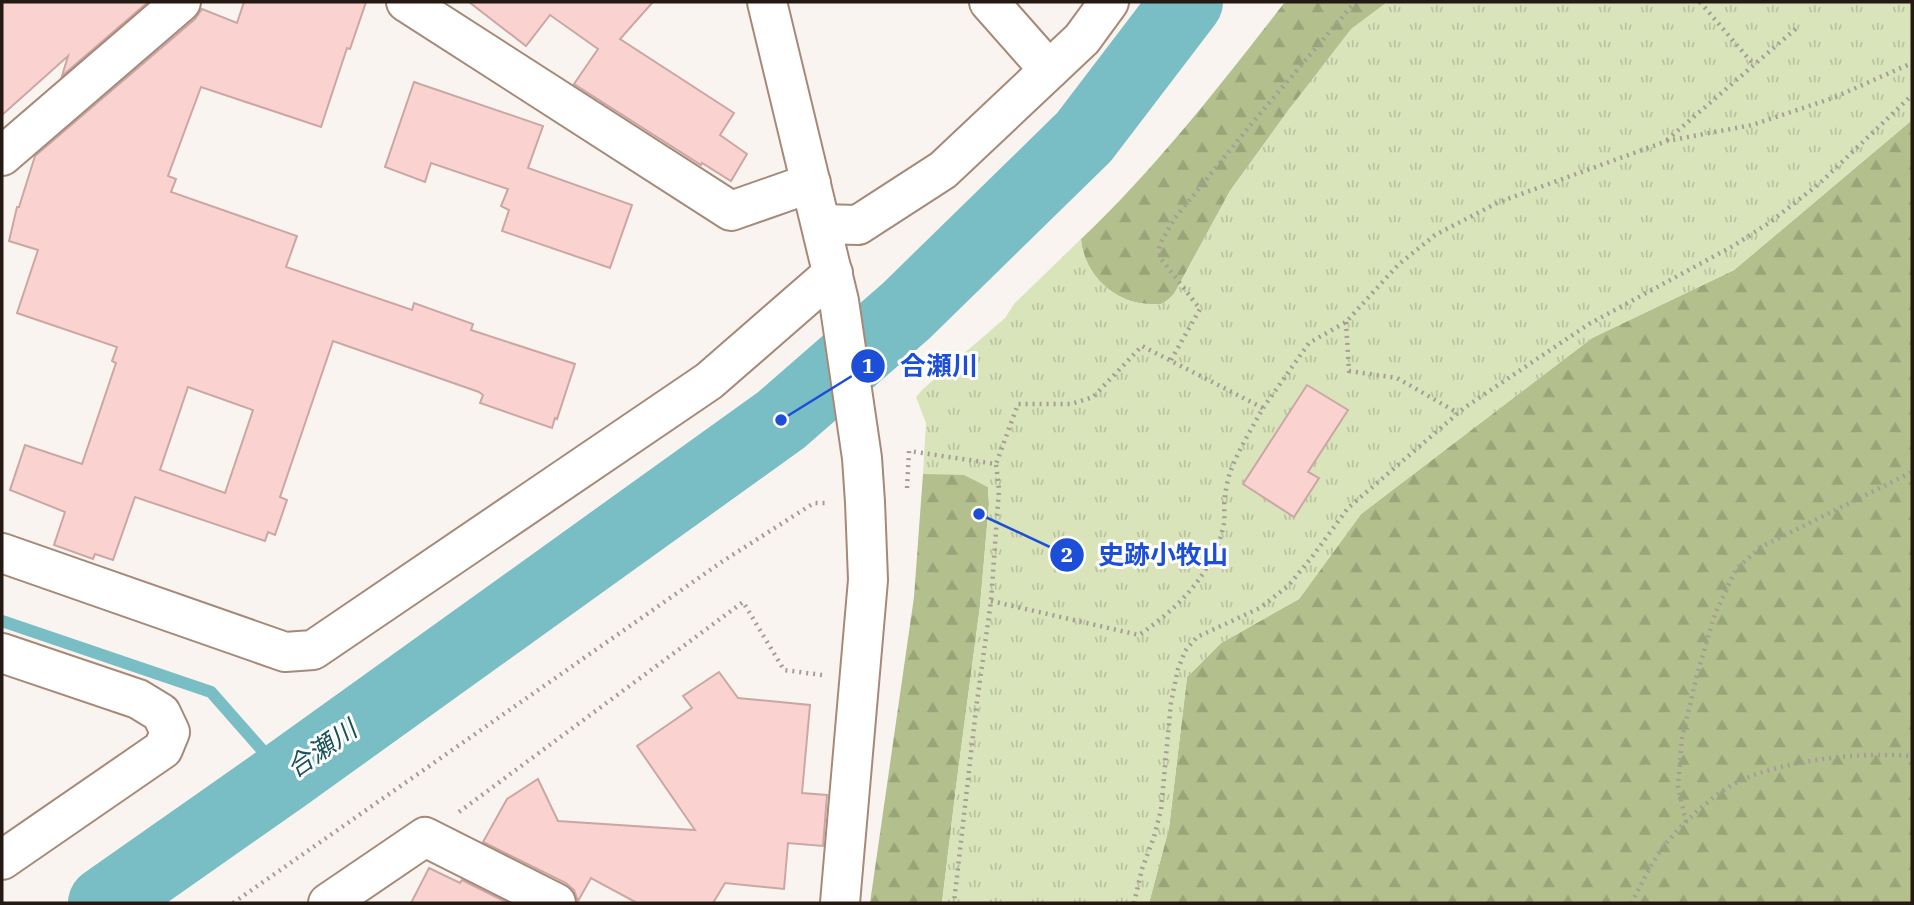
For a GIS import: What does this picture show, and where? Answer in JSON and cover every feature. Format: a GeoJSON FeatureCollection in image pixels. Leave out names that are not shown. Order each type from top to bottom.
{"type":"FeatureCollection","features":[{"type":"Feature","properties":{"kind":"street"},"geometry":{"type":"LineString","coordinates":[[2,156],[181,2]]}},
{"type":"Feature","properties":{"kind":"street"},"geometry":{"type":"LineString","coordinates":[[407,2],[731,211],[811,183]]}},
{"type":"Feature","properties":{"kind":"street"},"geometry":{"type":"LineString","coordinates":[[767,2],[836,287],[862,458],[867,580],[840,903]]}},
{"type":"Feature","properties":{"kind":"street"},"geometry":{"type":"LineString","coordinates":[[989,2],[1049,70]]}},
{"type":"Feature","properties":{"kind":"street"},"geometry":{"type":"LineString","coordinates":[[821,224],[858,225],[943,170],[1082,39],[1108,2]]}},
{"type":"Feature","properties":{"kind":"street"},"geometry":{"type":"LineString","coordinates":[[2,554],[285,653],[313,650],[709,381],[836,287]]}},
{"type":"Feature","properties":{"kind":"street"},"geometry":{"type":"LineString","coordinates":[[2,653],[138,699],[161,713],[170,732],[163,749],[2,860]]}},
{"type":"Feature","properties":{"kind":"street"},"geometry":{"type":"LineString","coordinates":[[328,903],[425,837],[556,903]]}},
{"type":"Feature","properties":{"kind":"path"},"geometry":{"type":"LineString","coordinates":[[1171,360],[1200,309],[1161,259],[1161,242],[1175,218],[1253,122],[1356,2]]}},
{"type":"Feature","properties":{"kind":"path"},"geometry":{"type":"LineString","coordinates":[[1700,2],[1754,65]]}},
{"type":"Feature","properties":{"kind":"path"},"geometry":{"type":"LineString","coordinates":[[1667,141],[1799,26]]}},
{"type":"Feature","properties":{"kind":"path"},"geometry":{"type":"LineString","coordinates":[[991,601],[1139,635],[1174,607],[1199,582],[1215,552],[1224,526],[1225,495],[1231,471],[1263,408],[1309,343],[1346,321],[1398,265],[1435,235],[1499,202],[1667,141],[1752,125],[1833,98],[1912,63]]}},
{"type":"Feature","properties":{"kind":"path"},"geometry":{"type":"LineString","coordinates":[[1134,903],[1161,810],[1171,702],[1178,669],[1185,651],[1197,637],[1260,608],[1288,586],[1348,508],[1458,413],[1590,324],[1769,223],[1820,183],[1912,95]]}},
{"type":"Feature","properties":{"kind":"path"},"geometry":{"type":"LineString","coordinates":[[1346,321],[1349,371],[1397,378],[1458,413]]}},
{"type":"Feature","properties":{"kind":"path"},"geometry":{"type":"LineString","coordinates":[[954,903],[991,601],[999,489],[996,464],[1018,404],[1071,404],[1093,397],[1142,346],[1263,408]]}},
{"type":"Feature","properties":{"kind":"path"},"geometry":{"type":"LineString","coordinates":[[907,490],[909,451],[996,464]]}},
{"type":"Feature","properties":{"kind":"path"},"geometry":{"type":"LineString","coordinates":[[1686,822],[1678,786],[1682,738],[1697,675],[1716,614],[1736,569],[1760,547],[1912,472]]}},
{"type":"Feature","properties":{"kind":"path"},"geometry":{"type":"LineString","coordinates":[[233,903],[723,561],[814,503],[831,503],[830,494]]}},
{"type":"Feature","properties":{"kind":"path"},"geometry":{"type":"LineString","coordinates":[[425,837],[743,602],[784,670],[828,676]]}},
{"type":"Feature","properties":{"kind":"path"},"geometry":{"type":"LineString","coordinates":[[1631,903],[1665,845],[1703,805],[1743,780],[1799,763],[1883,753],[1912,755]]}},
{"type":"Feature","properties":{"kind":"green space"},"geometry":{"type":"Polygon","coordinates":[[[1285,2],[1387,2],[1290,108],[1230,191],[1174,294],[1157,304],[1137,303],[1113,293],[1094,275],[1083,252],[1081,239],[1162,154],[1285,2]]]}},
{"type":"Feature","properties":{"kind":"green space"},"geometry":{"type":"Polygon","coordinates":[[[1387,2],[1912,2],[1912,120],[1734,270],[1592,338],[1361,514],[1299,599],[1221,643],[1187,677],[1169,828],[1149,903],[942,903],[980,606],[989,504],[988,487],[964,475],[923,474],[926,423],[916,397],[1005,318],[1014,304],[1081,239],[1088,264],[1095,275],[1114,293],[1137,303],[1159,304],[1168,300],[1174,294],[1230,191],[1290,108],[1351,29],[1387,2]]]}},
{"type":"Feature","properties":{"kind":"green space"},"geometry":{"type":"Polygon","coordinates":[[[1912,120],[1912,903],[1149,903],[1169,828],[1187,677],[1221,643],[1299,599],[1361,514],[1592,338],[1734,270],[1912,120]]]}},
{"type":"Feature","properties":{"kind":"green space"},"geometry":{"type":"Polygon","coordinates":[[[923,474],[964,474],[988,487],[989,504],[980,606],[942,903],[870,903],[914,597],[923,474]]]}},
{"type":"Feature","properties":{"kind":"building"},"geometry":{"type":"Polygon","coordinates":[[[2,2],[148,2],[62,76],[68,56],[2,115],[2,2]]]}},
{"type":"Feature","properties":{"kind":"building"},"geometry":{"type":"Polygon","coordinates":[[[244,2],[366,2],[350,49],[347,48],[321,127],[201,87],[168,176],[176,179],[171,192],[297,236],[286,267],[412,310],[414,303],[473,324],[471,330],[575,364],[552,428],[480,403],[483,395],[479,392],[333,341],[280,497],[287,500],[275,535],[268,532],[265,541],[135,497],[113,560],[95,554],[93,559],[54,545],[65,512],[10,490],[25,445],[82,464],[116,363],[112,361],[117,347],[17,313],[38,250],[9,241],[17,207],[35,156],[195,19],[202,9],[237,23],[244,2]],[[188,387],[160,470],[225,493],[253,410],[188,387]]]}},
{"type":"Feature","properties":{"kind":"building"},"geometry":{"type":"Polygon","coordinates":[[[469,2],[653,2],[620,39],[734,113],[720,135],[747,154],[731,181],[702,163],[701,165],[574,84],[598,49],[550,15],[526,46],[469,2]]]}},
{"type":"Feature","properties":{"kind":"building"},"geometry":{"type":"Polygon","coordinates":[[[414,82],[543,126],[528,168],[632,205],[610,268],[502,231],[509,210],[501,206],[508,189],[431,163],[425,182],[385,167],[414,82]]]}},
{"type":"Feature","properties":{"kind":"building"},"geometry":{"type":"Polygon","coordinates":[[[1307,385],[1348,410],[1308,472],[1319,478],[1294,517],[1243,484],[1307,385]]]}},
{"type":"Feature","properties":{"kind":"building"},"geometry":{"type":"Polygon","coordinates":[[[719,672],[738,698],[810,705],[802,793],[827,795],[823,846],[788,843],[784,889],[725,883],[713,903],[637,903],[591,878],[578,901],[574,890],[566,883],[483,842],[507,799],[538,779],[558,821],[695,830],[637,746],[692,708],[683,696],[719,672]]]}},
{"type":"Feature","properties":{"kind":"building"},"geometry":{"type":"Polygon","coordinates":[[[429,868],[460,883],[462,880],[508,903],[411,903],[429,868]]]}},
{"type":"Feature","properties":{"kind":"waterway","name":"合瀬川"},"geometry":{"type":"LineString","coordinates":[[104,903],[781,420],[906,311],[1084,137],[1187,2]]}},
{"type":"Feature","properties":{"kind":"waterway"},"geometry":{"type":"LineString","coordinates":[[2,621],[211,692],[285,776]]}},
{"type":"Feature","properties":{"kind":"place","name":"合瀬川"},"geometry":{"type":"Point","coordinates":[781,420]}},
{"type":"Feature","properties":{"kind":"place","name":"史跡小牧山"},"geometry":{"type":"Point","coordinates":[979,514]}}]}
